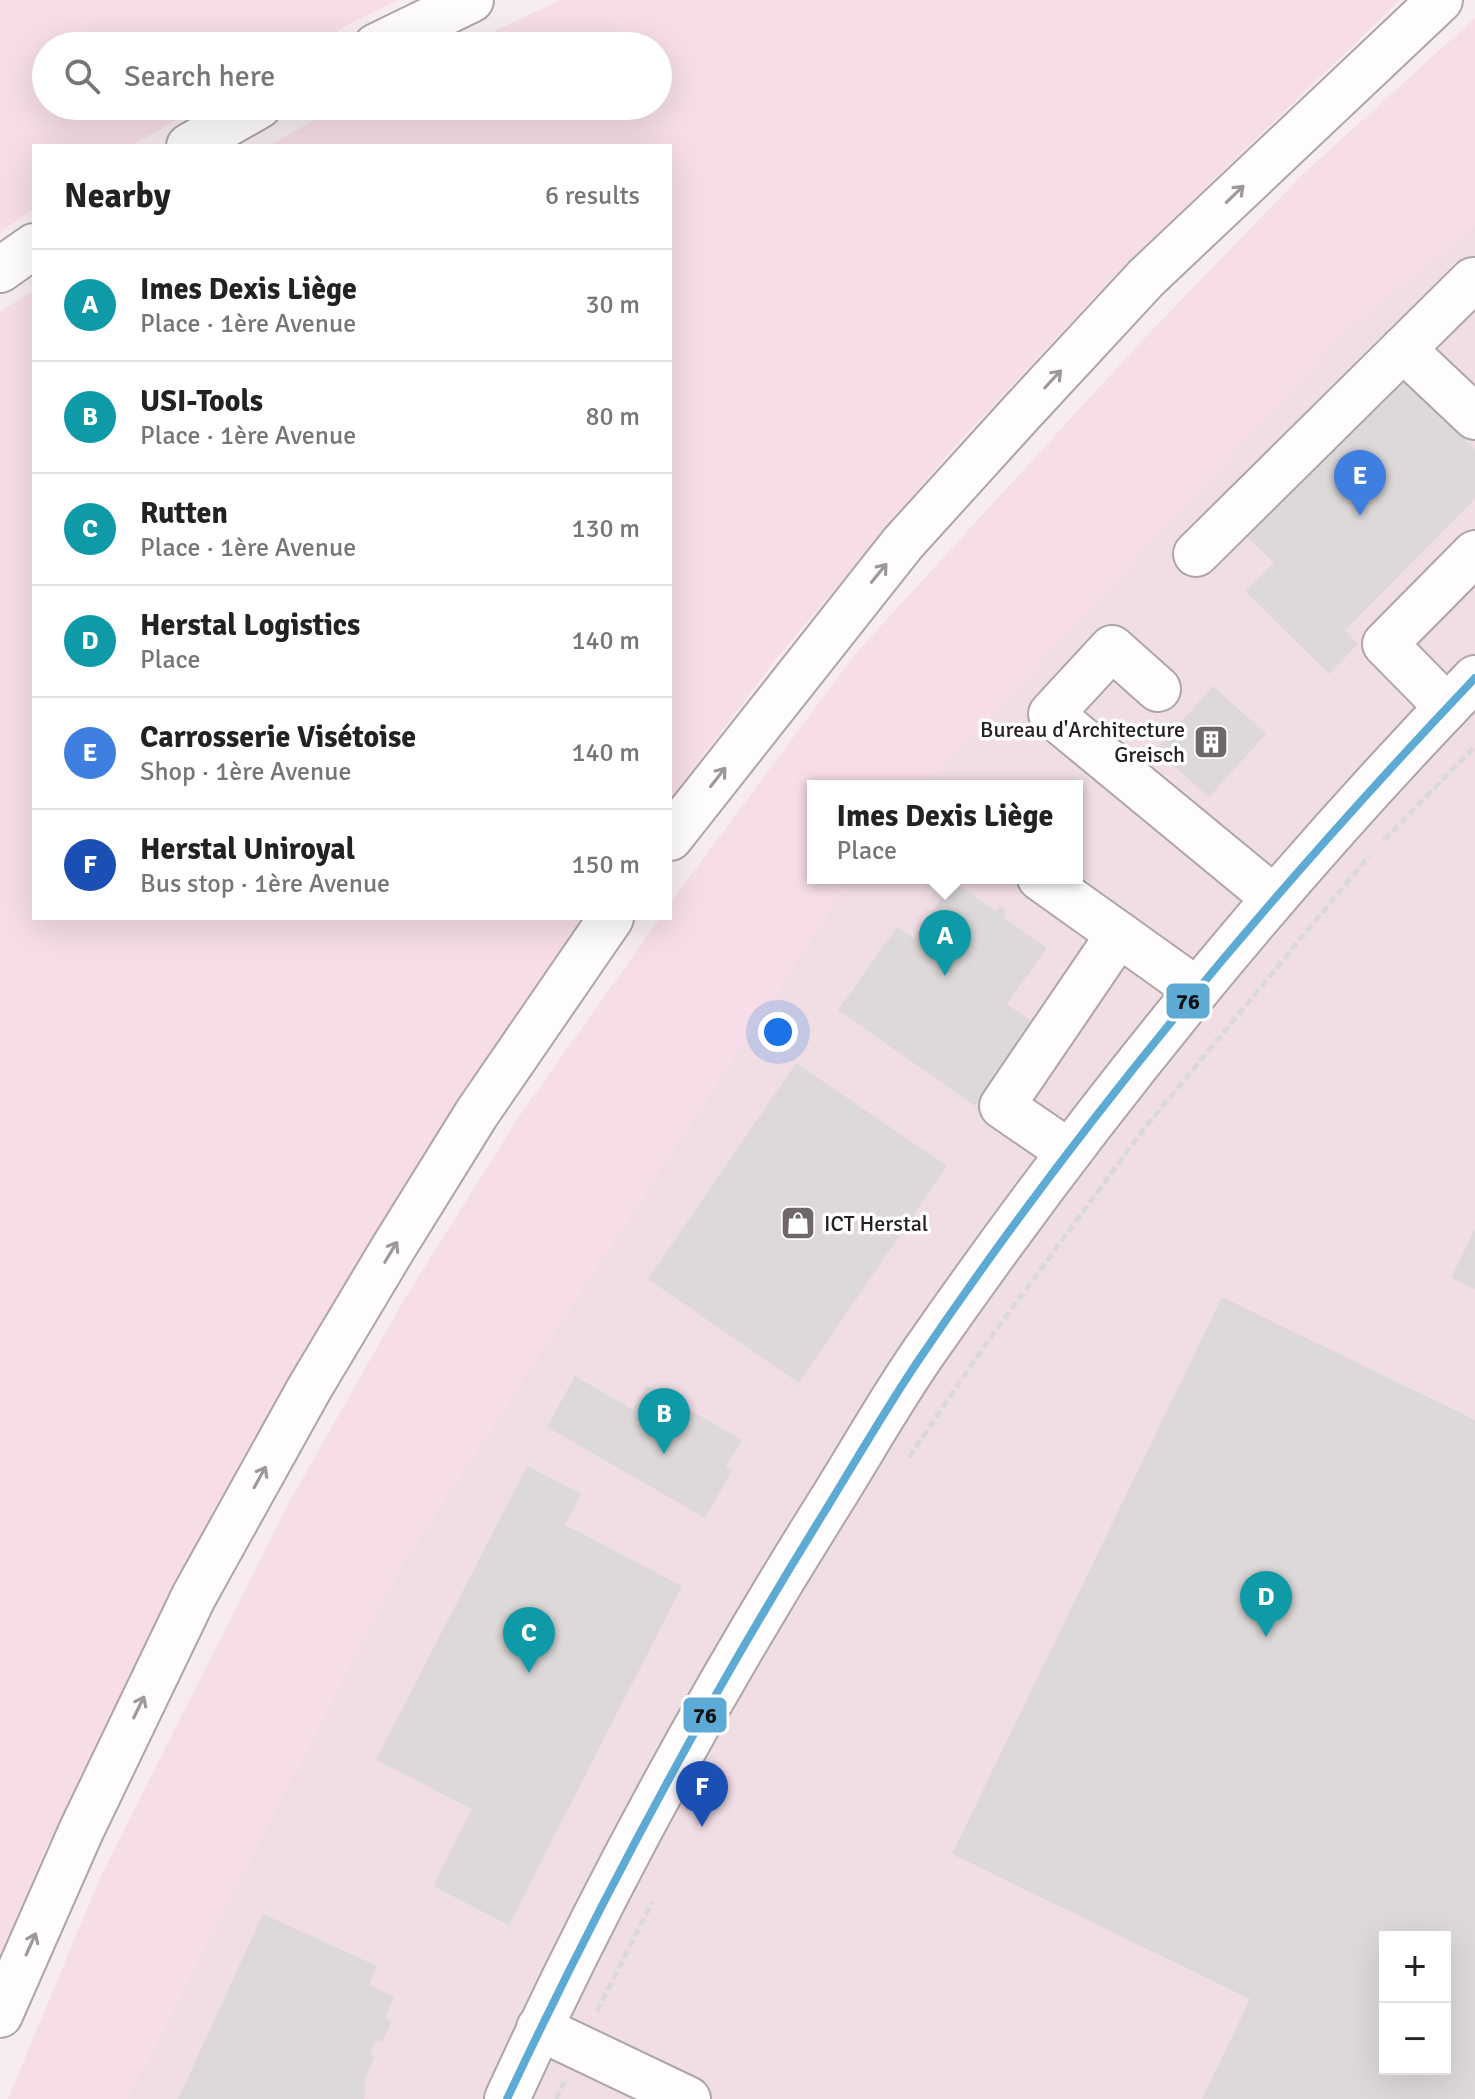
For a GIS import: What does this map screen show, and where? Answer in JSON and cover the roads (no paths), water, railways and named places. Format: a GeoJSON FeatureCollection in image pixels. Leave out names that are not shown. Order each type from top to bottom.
{"type":"FeatureCollection","features":[{"type":"Feature","properties":{"kind":"street"},"geometry":{"type":"LineString","coordinates":[[405,32],[471,0]]}},
{"type":"Feature","properties":{"kind":"street"},"geometry":{"type":"LineString","coordinates":[[672,835],[903,543],[1021,413],[1146,278],[1440,0]]}},
{"type":"Feature","properties":{"kind":"street"},"geometry":{"type":"LineString","coordinates":[[192,144],[234,120]]}},
{"type":"Feature","properties":{"kind":"street"},"geometry":{"type":"LineString","coordinates":[[0,270],[32,247]]}},
{"type":"Feature","properties":{"kind":"street"},"geometry":{"type":"LineString","coordinates":[[1196,554],[1473,280],[1475,282]]}},
{"type":"Feature","properties":{"kind":"street"},"geometry":{"type":"LineString","coordinates":[[1403,349],[1475,417]]}},
{"type":"Feature","properties":{"kind":"street"},"geometry":{"type":"LineString","coordinates":[[507,2099],[539,2028],[647,1814],[766,1604],[923,1352],[1069,1152],[1197,990],[1274,898],[1461,693],[1385,644],[1475,553]]}},
{"type":"Feature","properties":{"kind":"street"},"geometry":{"type":"LineString","coordinates":[[1158,689],[1112,648],[1051,714],[1274,898]]}},
{"type":"Feature","properties":{"kind":"street"},"geometry":{"type":"LineString","coordinates":[[1048,884],[1197,990]]}},
{"type":"Feature","properties":{"kind":"street"},"geometry":{"type":"LineString","coordinates":[[0,2015],[81,1831],[194,1596],[309,1389],[477,1113],[610,920]]}},
{"type":"Feature","properties":{"kind":"street"},"geometry":{"type":"LineString","coordinates":[[1069,1152],[1002,1106],[1119,934]]}},
{"type":"Feature","properties":{"kind":"street"},"geometry":{"type":"LineString","coordinates":[[539,2028],[688,2099]]}},
{"type":"Feature","properties":{"kind":"place","name":"Carrosserie Visétoise"},"geometry":{"type":"Point","coordinates":[1360,516]}},
{"type":"Feature","properties":{"kind":"place","name":"Bureau d'Architecture Greisch"},"geometry":{"type":"Point","coordinates":[1211,742]}},
{"type":"Feature","properties":{"kind":"place","name":"Imes Dexis Liège"},"geometry":{"type":"Point","coordinates":[945,976]}},
{"type":"Feature","properties":{"kind":"place","name":"ICT Herstal"},"geometry":{"type":"Point","coordinates":[798,1223]}},
{"type":"Feature","properties":{"kind":"place","name":"USI-Tools"},"geometry":{"type":"Point","coordinates":[664,1454]}},
{"type":"Feature","properties":{"kind":"place","name":"Herstal Logistics"},"geometry":{"type":"Point","coordinates":[1266,1637]}},
{"type":"Feature","properties":{"kind":"place","name":"Rutten"},"geometry":{"type":"Point","coordinates":[529,1673]}},
{"type":"Feature","properties":{"kind":"place","name":"Herstal Uniroyal"},"geometry":{"type":"Point","coordinates":[702,1827]}}]}
